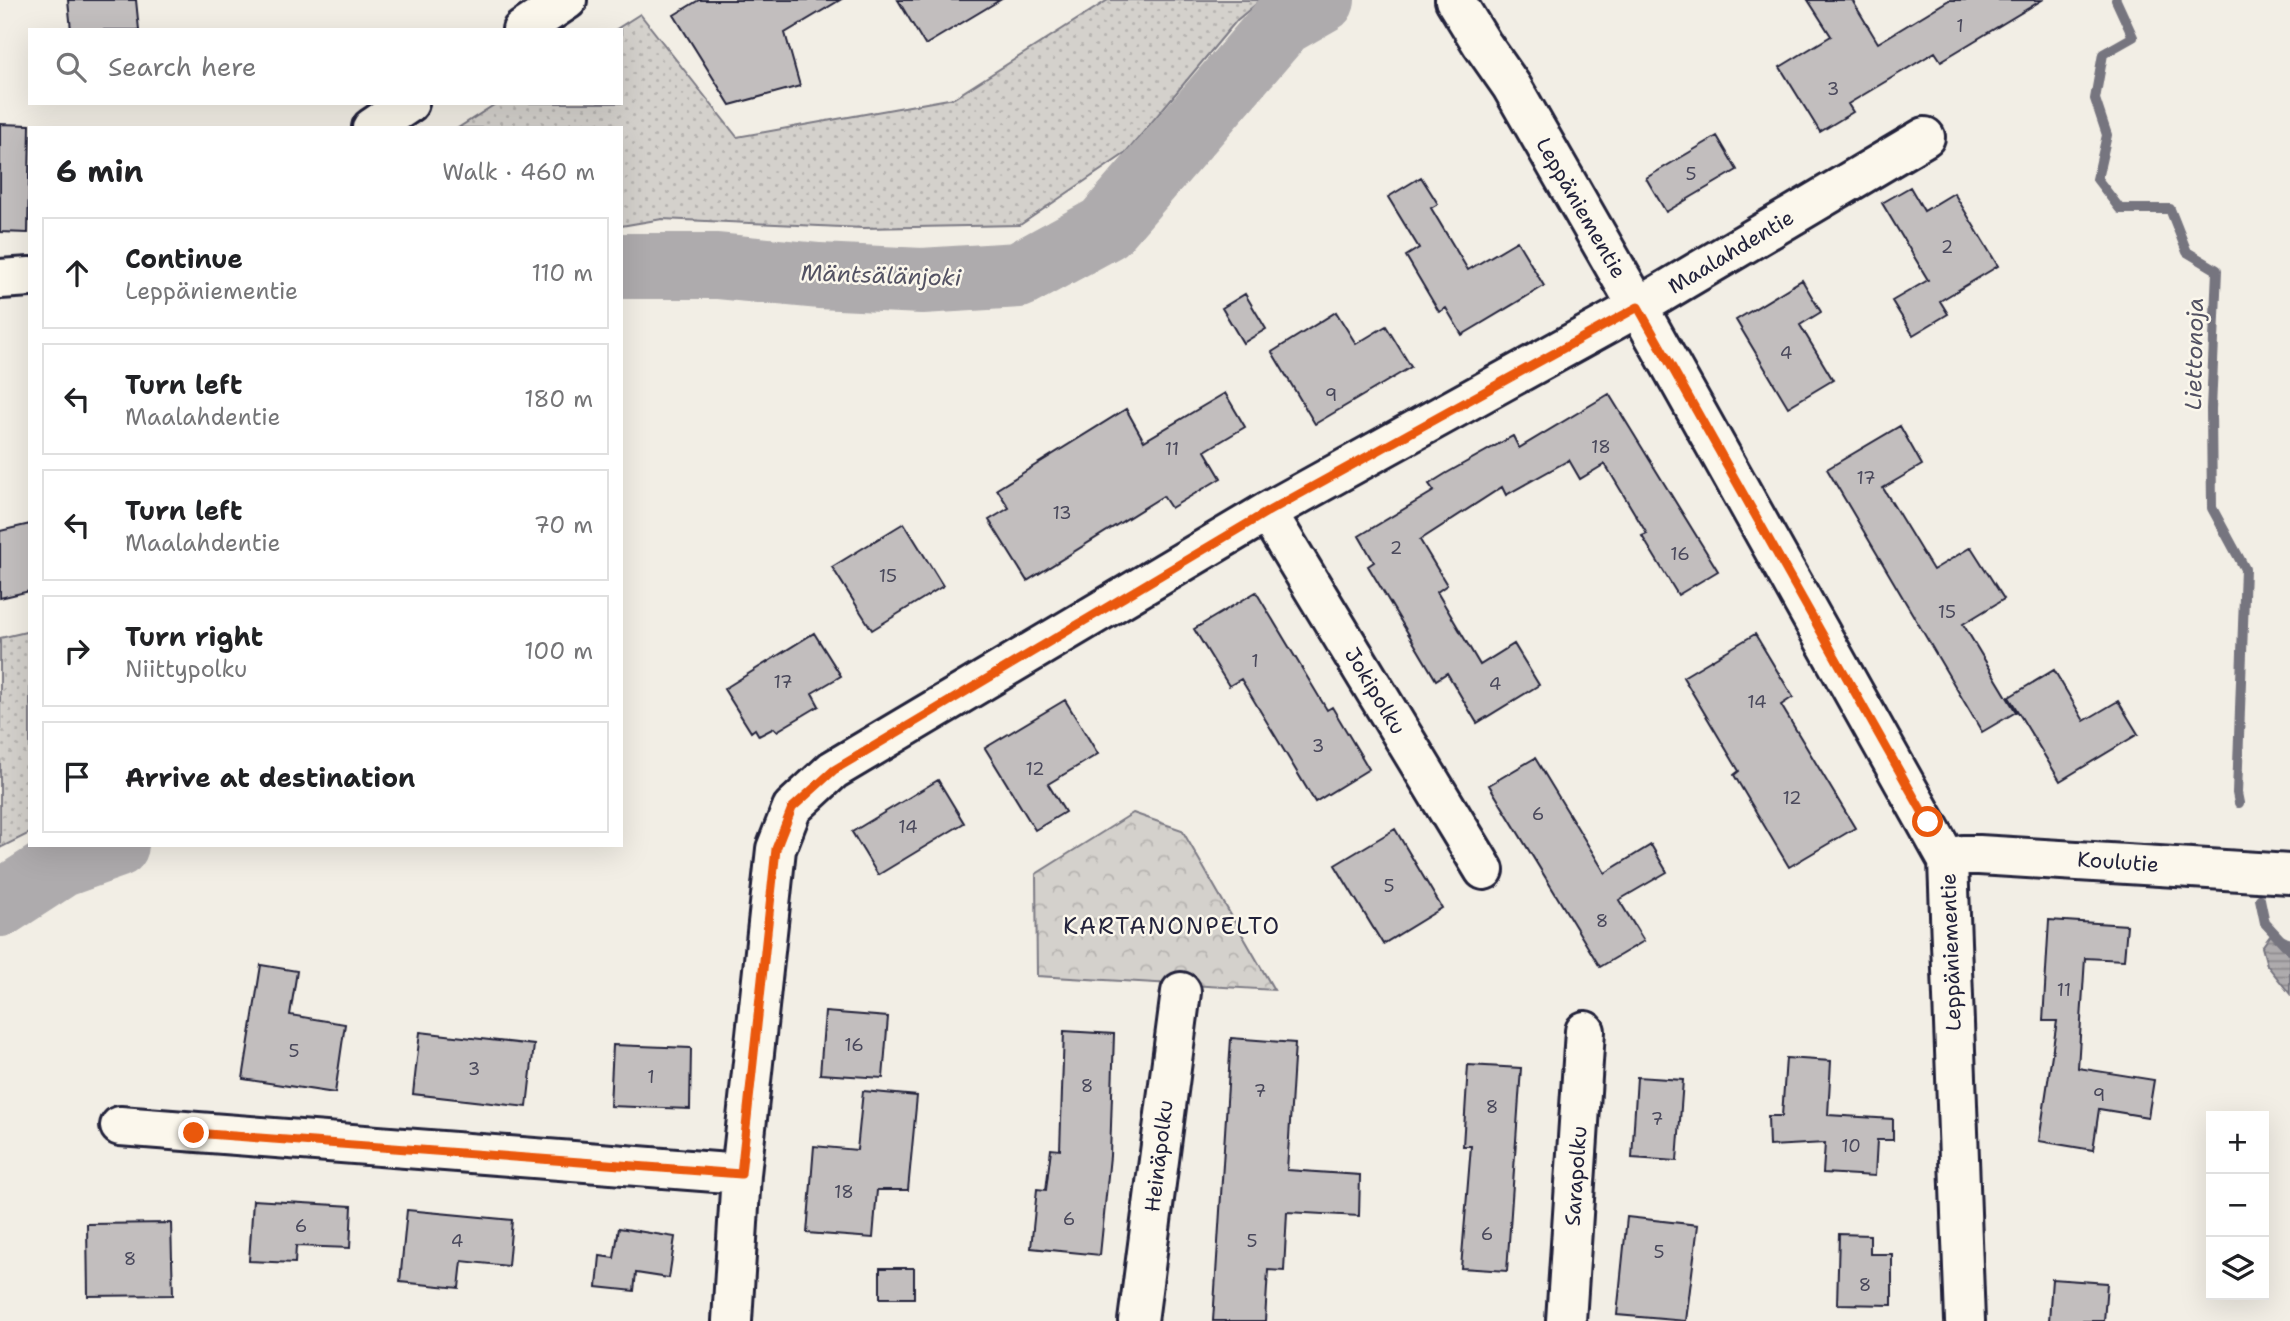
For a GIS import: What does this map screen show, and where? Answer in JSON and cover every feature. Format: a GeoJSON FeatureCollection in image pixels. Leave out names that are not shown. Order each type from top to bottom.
{"type":"FeatureCollection","features":[{"type":"Feature","properties":{"kind":"street"},"geometry":{"type":"LineString","coordinates":[[525,28],[567,0]]}},
{"type":"Feature","properties":{"kind":"street","name":"Leppäniementie"},"geometry":{"type":"LineString","coordinates":[[1455,0],[1512,87],[1638,307],[1948,861],[1965,1321]]}},
{"type":"Feature","properties":{"kind":"street"},"geometry":{"type":"LineString","coordinates":[[375,126],[406,105]]}},
{"type":"Feature","properties":{"kind":"street","name":"Maalahdentie"},"geometry":{"type":"LineString","coordinates":[[732,1321],[741,1174],[776,849],[792,808],[834,770],[1267,512],[1638,307],[1925,137]]}},
{"type":"Feature","properties":{"kind":"street"},"geometry":{"type":"LineString","coordinates":[[0,279],[28,277]]}},
{"type":"Feature","properties":{"kind":"street","name":"Jokipolku"},"geometry":{"type":"LineString","coordinates":[[1267,512],[1484,870]]}},
{"type":"Feature","properties":{"kind":"street","name":"Koulutie"},"geometry":{"type":"LineString","coordinates":[[1948,861],[1962,855],[1979,855],[2290,874]]}},
{"type":"Feature","properties":{"kind":"street","name":"Heinäpolku"},"geometry":{"type":"LineString","coordinates":[[1138,1321],[1181,992]]}},
{"type":"Feature","properties":{"kind":"street","name":"Sarapolku"},"geometry":{"type":"LineString","coordinates":[[1566,1321],[1585,1031]]}},
{"type":"Feature","properties":{"kind":"street"},"geometry":{"type":"LineString","coordinates":[[120,1126],[741,1174]]}},
{"type":"Feature","properties":{"kind":"green space"},"geometry":{"type":"Polygon","coordinates":[[[1108,0],[1261,0],[1237,20],[1126,153],[1020,225],[863,228],[662,219],[623,226],[623,126],[461,126],[494,105],[623,105],[623,28],[618,28],[640,14],[737,137],[954,98],[1108,0]]]}},
{"type":"Feature","properties":{"kind":"green space"},"geometry":{"type":"Polygon","coordinates":[[[28,631],[28,834],[0,848],[0,638],[28,631]]]}},
{"type":"Feature","properties":{"kind":"green space"},"geometry":{"type":"Polygon","coordinates":[[[1133,813],[1182,830],[1274,990],[1037,976],[1036,874],[1133,813]]]}},
{"type":"Feature","properties":{"kind":"shaded area"},"geometry":{"type":"Polygon","coordinates":[[[2273,932],[2290,940],[2290,994],[2267,965],[2262,947],[2273,932]]]}},
{"type":"Feature","properties":{"kind":"building"},"geometry":{"type":"Polygon","coordinates":[[[68,0],[136,0],[139,28],[71,28],[68,0]]]}},
{"type":"Feature","properties":{"kind":"building"},"geometry":{"type":"Polygon","coordinates":[[[699,0],[840,0],[785,33],[800,86],[730,105],[674,15],[699,0]]]}},
{"type":"Feature","properties":{"kind":"building"},"geometry":{"type":"Polygon","coordinates":[[[898,0],[1000,0],[925,45],[898,0]]]}},
{"type":"Feature","properties":{"kind":"building"},"geometry":{"type":"Polygon","coordinates":[[[1808,0],[1852,0],[1878,43],[1949,0],[2042,0],[1941,61],[1935,52],[1848,104],[1853,112],[1820,132],[1780,67],[1831,36],[1808,0]]]}},
{"type":"Feature","properties":{"kind":"building"},"geometry":{"type":"Polygon","coordinates":[[[0,124],[30,125],[28,233],[0,232],[0,124]]]}},
{"type":"Feature","properties":{"kind":"building"},"geometry":{"type":"Polygon","coordinates":[[[1717,136],[1737,170],[1666,212],[1646,178],[1717,136]]]}},
{"type":"Feature","properties":{"kind":"building"},"geometry":{"type":"Polygon","coordinates":[[[1421,177],[1438,204],[1431,208],[1468,270],[1517,241],[1544,286],[1462,335],[1446,308],[1439,312],[1406,256],[1419,248],[1388,197],[1421,177]]]}},
{"type":"Feature","properties":{"kind":"building"},"geometry":{"type":"Polygon","coordinates":[[[1910,187],[1924,211],[1954,193],[1998,266],[1940,301],[1948,314],[1913,335],[1892,301],[1928,280],[1882,203],[1910,187]]]}},
{"type":"Feature","properties":{"kind":"building"},"geometry":{"type":"Polygon","coordinates":[[[1802,280],[1821,312],[1800,325],[1833,380],[1788,407],[1736,320],[1802,280]]]}},
{"type":"Feature","properties":{"kind":"building"},"geometry":{"type":"Polygon","coordinates":[[[1245,294],[1266,329],[1243,343],[1222,308],[1245,294]]]}},
{"type":"Feature","properties":{"kind":"building"},"geometry":{"type":"Polygon","coordinates":[[[1336,312],[1356,344],[1386,326],[1411,367],[1315,424],[1272,352],[1336,312]]]}},
{"type":"Feature","properties":{"kind":"building"},"geometry":{"type":"Polygon","coordinates":[[[1225,393],[1245,427],[1205,451],[1221,478],[1171,508],[1163,496],[1027,581],[989,520],[1009,508],[997,489],[1126,409],[1144,441],[1225,393]]]}},
{"type":"Feature","properties":{"kind":"building"},"geometry":{"type":"Polygon","coordinates":[[[1609,394],[1718,571],[1678,595],[1642,536],[1647,534],[1605,464],[1580,479],[1569,460],[1506,495],[1502,487],[1420,540],[1447,585],[1437,592],[1480,665],[1514,644],[1539,685],[1477,723],[1447,673],[1436,680],[1368,566],[1374,562],[1359,536],[1434,491],[1429,484],[1445,474],[1513,436],[1519,448],[1609,394]]]}},
{"type":"Feature","properties":{"kind":"building"},"geometry":{"type":"Polygon","coordinates":[[[1900,426],[1922,465],[1883,488],[1933,570],[1971,547],[2004,599],[1963,624],[2016,712],[1982,732],[1827,469],[1900,426]]]}},
{"type":"Feature","properties":{"kind":"building"},"geometry":{"type":"Polygon","coordinates":[[[904,523],[943,586],[872,630],[832,567],[904,523]]]}},
{"type":"Feature","properties":{"kind":"building"},"geometry":{"type":"Polygon","coordinates":[[[28,524],[28,591],[0,598],[0,531],[28,524]]]}},
{"type":"Feature","properties":{"kind":"building"},"geometry":{"type":"Polygon","coordinates":[[[1256,592],[1327,710],[1332,707],[1369,769],[1315,802],[1241,679],[1229,686],[1194,629],[1256,592]]]}},
{"type":"Feature","properties":{"kind":"building"},"geometry":{"type":"Polygon","coordinates":[[[814,633],[841,676],[812,693],[819,706],[777,731],[774,728],[759,736],[755,729],[751,732],[724,689],[814,633]]]}},
{"type":"Feature","properties":{"kind":"building"},"geometry":{"type":"Polygon","coordinates":[[[1755,634],[1793,697],[1781,705],[1855,828],[1789,867],[1734,775],[1739,771],[1683,677],[1755,634]]]}},
{"type":"Feature","properties":{"kind":"building"},"geometry":{"type":"Polygon","coordinates":[[[2054,670],[2084,721],[2118,701],[2138,734],[2060,781],[2009,697],[2054,670]]]}},
{"type":"Feature","properties":{"kind":"building"},"geometry":{"type":"Polygon","coordinates":[[[1065,700],[1098,754],[1048,784],[1065,812],[1035,830],[985,748],[1065,700]]]}},
{"type":"Feature","properties":{"kind":"building"},"geometry":{"type":"Polygon","coordinates":[[[1535,758],[1605,873],[1651,845],[1667,872],[1619,900],[1644,941],[1600,967],[1489,785],[1535,758]]]}},
{"type":"Feature","properties":{"kind":"building"},"geometry":{"type":"Polygon","coordinates":[[[938,780],[964,823],[878,875],[852,832],[938,780]]]}},
{"type":"Feature","properties":{"kind":"building"},"geometry":{"type":"Polygon","coordinates":[[[1395,829],[1442,908],[1383,944],[1335,865],[1395,829]]]}},
{"type":"Feature","properties":{"kind":"building"},"geometry":{"type":"Polygon","coordinates":[[[2049,920],[2127,925],[2124,960],[2085,958],[2078,1068],[2154,1080],[2148,1117],[2099,1109],[2093,1150],[2039,1141],[2057,1021],[2043,1021],[2049,920]]]}},
{"type":"Feature","properties":{"kind":"building"},"geometry":{"type":"Polygon","coordinates":[[[261,965],[297,971],[290,1015],[345,1024],[335,1093],[243,1079],[261,965]]]}},
{"type":"Feature","properties":{"kind":"building"},"geometry":{"type":"Polygon","coordinates":[[[825,1012],[888,1017],[883,1078],[820,1074],[825,1012]]]}},
{"type":"Feature","properties":{"kind":"building"},"geometry":{"type":"Polygon","coordinates":[[[1064,1031],[1114,1034],[1110,1156],[1100,1255],[1031,1248],[1037,1189],[1046,1190],[1051,1149],[1060,1150],[1064,1031]]]}},
{"type":"Feature","properties":{"kind":"building"},"geometry":{"type":"Polygon","coordinates":[[[420,1032],[534,1045],[527,1107],[413,1094],[420,1032]]]}},
{"type":"Feature","properties":{"kind":"building"},"geometry":{"type":"Polygon","coordinates":[[[1231,1038],[1295,1043],[1287,1170],[1360,1175],[1359,1216],[1287,1212],[1284,1271],[1268,1270],[1265,1321],[1213,1321],[1231,1038]]]}},
{"type":"Feature","properties":{"kind":"building"},"geometry":{"type":"Polygon","coordinates":[[[613,1045],[691,1048],[690,1109],[610,1106],[613,1045]]]}},
{"type":"Feature","properties":{"kind":"building"},"geometry":{"type":"Polygon","coordinates":[[[1786,1058],[1831,1061],[1828,1115],[1893,1119],[1893,1140],[1877,1140],[1875,1176],[1823,1173],[1825,1143],[1769,1146],[1768,1116],[1782,1116],[1786,1058]]]}},
{"type":"Feature","properties":{"kind":"building"},"geometry":{"type":"Polygon","coordinates":[[[1468,1065],[1521,1068],[1507,1271],[1461,1268],[1471,1146],[1463,1146],[1468,1065]]]}},
{"type":"Feature","properties":{"kind":"building"},"geometry":{"type":"Polygon","coordinates":[[[1637,1077],[1683,1080],[1677,1161],[1632,1158],[1637,1077]]]}},
{"type":"Feature","properties":{"kind":"building"},"geometry":{"type":"Polygon","coordinates":[[[863,1091],[917,1096],[908,1190],[877,1190],[873,1238],[807,1233],[814,1146],[857,1150],[863,1091]]]}},
{"type":"Feature","properties":{"kind":"building"},"geometry":{"type":"Polygon","coordinates":[[[253,1200],[352,1206],[350,1248],[296,1246],[295,1263],[249,1261],[253,1200]]]}},
{"type":"Feature","properties":{"kind":"building"},"geometry":{"type":"Polygon","coordinates":[[[407,1210],[512,1220],[508,1266],[462,1261],[459,1288],[400,1282],[407,1210]]]}},
{"type":"Feature","properties":{"kind":"building"},"geometry":{"type":"Polygon","coordinates":[[[1627,1217],[1698,1225],[1686,1321],[1617,1315],[1627,1217]]]}},
{"type":"Feature","properties":{"kind":"building"},"geometry":{"type":"Polygon","coordinates":[[[171,1223],[173,1295],[88,1296],[87,1224],[171,1223]]]}},
{"type":"Feature","properties":{"kind":"building"},"geometry":{"type":"Polygon","coordinates":[[[619,1228],[675,1237],[669,1278],[636,1273],[634,1291],[597,1287],[600,1256],[614,1258],[619,1228]]]}},
{"type":"Feature","properties":{"kind":"building"},"geometry":{"type":"Polygon","coordinates":[[[1839,1234],[1870,1235],[1870,1254],[1892,1254],[1892,1305],[1837,1304],[1839,1234]]]}},
{"type":"Feature","properties":{"kind":"building"},"geometry":{"type":"Polygon","coordinates":[[[880,1268],[914,1268],[914,1298],[880,1298],[880,1268]]]}},
{"type":"Feature","properties":{"kind":"building"},"geometry":{"type":"Polygon","coordinates":[[[2052,1279],[2107,1283],[2104,1321],[2049,1321],[2052,1279]]]}},
{"type":"Feature","properties":{"kind":"waterway","name":"Mäntsälänjoki"},"geometry":{"type":"LineString","coordinates":[[623,266],[717,266],[819,276],[922,281],[1019,275],[1105,228],[1282,23],[1322,0]]}},
{"type":"Feature","properties":{"kind":"waterway","name":"Liettonoja"},"geometry":{"type":"LineString","coordinates":[[2116,0],[2133,37],[2103,54],[2095,99],[2107,135],[2097,179],[2120,209],[2170,209],[2187,252],[2217,270],[2211,409],[2212,508],[2245,569],[2237,793],[2239,803]]}},
{"type":"Feature","properties":{"kind":"waterway","name":"Mäntsälänjoki"},"geometry":{"type":"LineString","coordinates":[[0,904],[60,865],[110,847]]}},
{"type":"Feature","properties":{"kind":"waterway","name":"Liettonoja"},"geometry":{"type":"LineString","coordinates":[[2260,899],[2265,923],[2290,950]]}},
{"type":"Feature","properties":{"kind":"district","name":"KARTANONPELTO"},"geometry":{"type":"Point","coordinates":[1172,926]}},
{"type":"Feature","properties":{"kind":"route"},"geometry":{"type":"LineString","coordinates":[[194,1133],[741,1174],[758,996],[776,849],[792,808],[834,770],[1267,512],[1638,307],[1928,822]]}}]}
